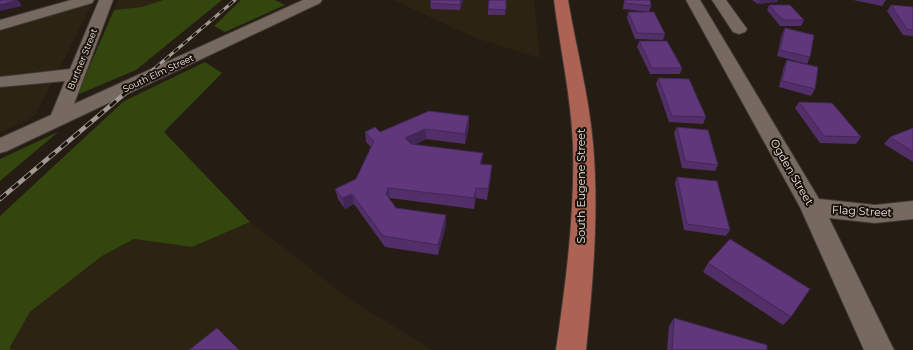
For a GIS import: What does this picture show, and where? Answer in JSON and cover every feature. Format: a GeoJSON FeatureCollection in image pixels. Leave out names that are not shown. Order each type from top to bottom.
{"type":"FeatureCollection","features":[{"type":"Feature","properties":{"kind":"main road","name":"South Eugene Street"},"geometry":{"type":"LineString","coordinates":[[560,0],[579,107],[583,144],[584,209],[581,273],[571,350]]}},
{"type":"Feature","properties":{"kind":"street"},"geometry":{"type":"LineString","coordinates":[[0,25],[86,0]]}},
{"type":"Feature","properties":{"kind":"street","name":"Burtner Street"},"geometry":{"type":"LineString","coordinates":[[59,119],[106,0]]}},
{"type":"Feature","properties":{"kind":"street","name":"South Elm Street"},"geometry":{"type":"LineString","coordinates":[[0,146],[315,0]]}},
{"type":"Feature","properties":{"kind":"street","name":"Ogden Street"},"geometry":{"type":"LineString","coordinates":[[693,0],[812,207],[879,350]]}},
{"type":"Feature","properties":{"kind":"street"},"geometry":{"type":"LineString","coordinates":[[704,17],[734,23],[719,0]]}},
{"type":"Feature","properties":{"kind":"street"},"geometry":{"type":"LineString","coordinates":[[0,82],[77,74]]}},
{"type":"Feature","properties":{"kind":"street","name":"Flag Street"},"geometry":{"type":"LineString","coordinates":[[812,207],[856,213],[902,213],[913,210]]}},
{"type":"Feature","properties":{"kind":"shaded area"},"geometry":{"type":"Polygon","coordinates":[[[119,0],[163,0],[142,7],[114,10],[119,0]]]}},
{"type":"Feature","properties":{"kind":"shaded area"},"geometry":{"type":"Polygon","coordinates":[[[393,0],[534,0],[540,58],[475,38],[393,0]]]}},
{"type":"Feature","properties":{"kind":"shaded area"},"geometry":{"type":"Polygon","coordinates":[[[88,3],[92,4],[36,114],[28,120],[0,133],[0,29],[88,3]]]}},
{"type":"Feature","properties":{"kind":"shaded area"},"geometry":{"type":"Polygon","coordinates":[[[250,222],[354,302],[433,350],[11,350],[10,348],[30,312],[102,256],[134,239],[192,247],[250,222]]]}},
{"type":"Feature","properties":{"kind":"green space"},"geometry":{"type":"Polygon","coordinates":[[[163,0],[222,0],[136,70],[77,95],[114,10],[142,7],[163,0]]]}},
{"type":"Feature","properties":{"kind":"green space"},"geometry":{"type":"Polygon","coordinates":[[[241,0],[275,0],[285,5],[225,32],[214,26],[241,0]]]}},
{"type":"Feature","properties":{"kind":"green space"},"geometry":{"type":"Polygon","coordinates":[[[205,62],[222,73],[164,132],[250,222],[192,247],[134,239],[102,256],[30,312],[10,347],[11,350],[0,350],[0,216],[124,101],[205,62]]]}},
{"type":"Feature","properties":{"kind":"green space"},"geometry":{"type":"Polygon","coordinates":[[[58,132],[0,181],[0,159],[58,132]]]}},
{"type":"Feature","properties":{"kind":"building"},"geometry":{"type":"Polygon","coordinates":[[[0,0],[18,0],[0,5],[0,0]]]}},
{"type":"Feature","properties":{"kind":"building"},"geometry":{"type":"Polygon","coordinates":[[[431,0],[461,0],[460,5],[430,3],[431,0]]]}},
{"type":"Feature","properties":{"kind":"building"},"geometry":{"type":"Polygon","coordinates":[[[489,0],[506,0],[506,10],[488,9],[489,0]]]}},
{"type":"Feature","properties":{"kind":"building"},"geometry":{"type":"Polygon","coordinates":[[[625,0],[650,0],[651,6],[625,3],[625,0]]]}},
{"type":"Feature","properties":{"kind":"building"},"geometry":{"type":"Polygon","coordinates":[[[769,5],[790,5],[804,20],[783,20],[769,5]]]}},
{"type":"Feature","properties":{"kind":"building"},"geometry":{"type":"Polygon","coordinates":[[[891,5],[913,7],[913,30],[907,29],[891,5]]]}},
{"type":"Feature","properties":{"kind":"building"},"geometry":{"type":"Polygon","coordinates":[[[628,12],[654,12],[665,34],[637,33],[628,12]]]}},
{"type":"Feature","properties":{"kind":"building"},"geometry":{"type":"Polygon","coordinates":[[[785,28],[814,35],[810,57],[780,50],[785,28]]]}},
{"type":"Feature","properties":{"kind":"building"},"geometry":{"type":"Polygon","coordinates":[[[639,41],[667,41],[682,68],[652,68],[639,41]]]}},
{"type":"Feature","properties":{"kind":"building"},"geometry":{"type":"Polygon","coordinates":[[[787,60],[818,67],[815,89],[782,81],[787,60]]]}},
{"type":"Feature","properties":{"kind":"building"},"geometry":{"type":"Polygon","coordinates":[[[658,78],[689,79],[706,117],[672,116],[658,78]]]}},
{"type":"Feature","properties":{"kind":"building"},"geometry":{"type":"Polygon","coordinates":[[[799,102],[832,103],[861,137],[824,136],[799,102]]]}},
{"type":"Feature","properties":{"kind":"building"},"geometry":{"type":"Polygon","coordinates":[[[429,111],[469,116],[465,134],[425,129],[405,138],[411,144],[483,153],[480,164],[492,165],[488,189],[476,188],[474,198],[388,188],[386,194],[396,208],[446,215],[438,245],[383,236],[352,194],[342,198],[335,189],[356,179],[374,141],[365,132],[375,127],[380,132],[429,111]]]}},
{"type":"Feature","properties":{"kind":"building"},"geometry":{"type":"Polygon","coordinates":[[[677,127],[708,130],[718,165],[685,161],[677,127]]]}},
{"type":"Feature","properties":{"kind":"building"},"geometry":{"type":"Polygon","coordinates":[[[913,128],[913,152],[890,137],[913,128]]]}},
{"type":"Feature","properties":{"kind":"building"},"geometry":{"type":"Polygon","coordinates":[[[677,177],[717,181],[730,230],[687,224],[677,177]]]}},
{"type":"Feature","properties":{"kind":"building"},"geometry":{"type":"Polygon","coordinates":[[[730,239],[810,289],[791,317],[708,263],[730,239]]]}},
{"type":"Feature","properties":{"kind":"building"},"geometry":{"type":"Polygon","coordinates":[[[674,318],[767,345],[767,350],[672,350],[674,318]]]}},
{"type":"Feature","properties":{"kind":"building"},"geometry":{"type":"Polygon","coordinates":[[[217,328],[239,350],[189,350],[217,328]]]}},
{"type":"Feature","properties":{"kind":"railway"},"geometry":{"type":"LineString","coordinates":[[128,91],[235,0]]}},
{"type":"Feature","properties":{"kind":"railway"},"geometry":{"type":"LineString","coordinates":[[0,199],[129,90]]}}]}
